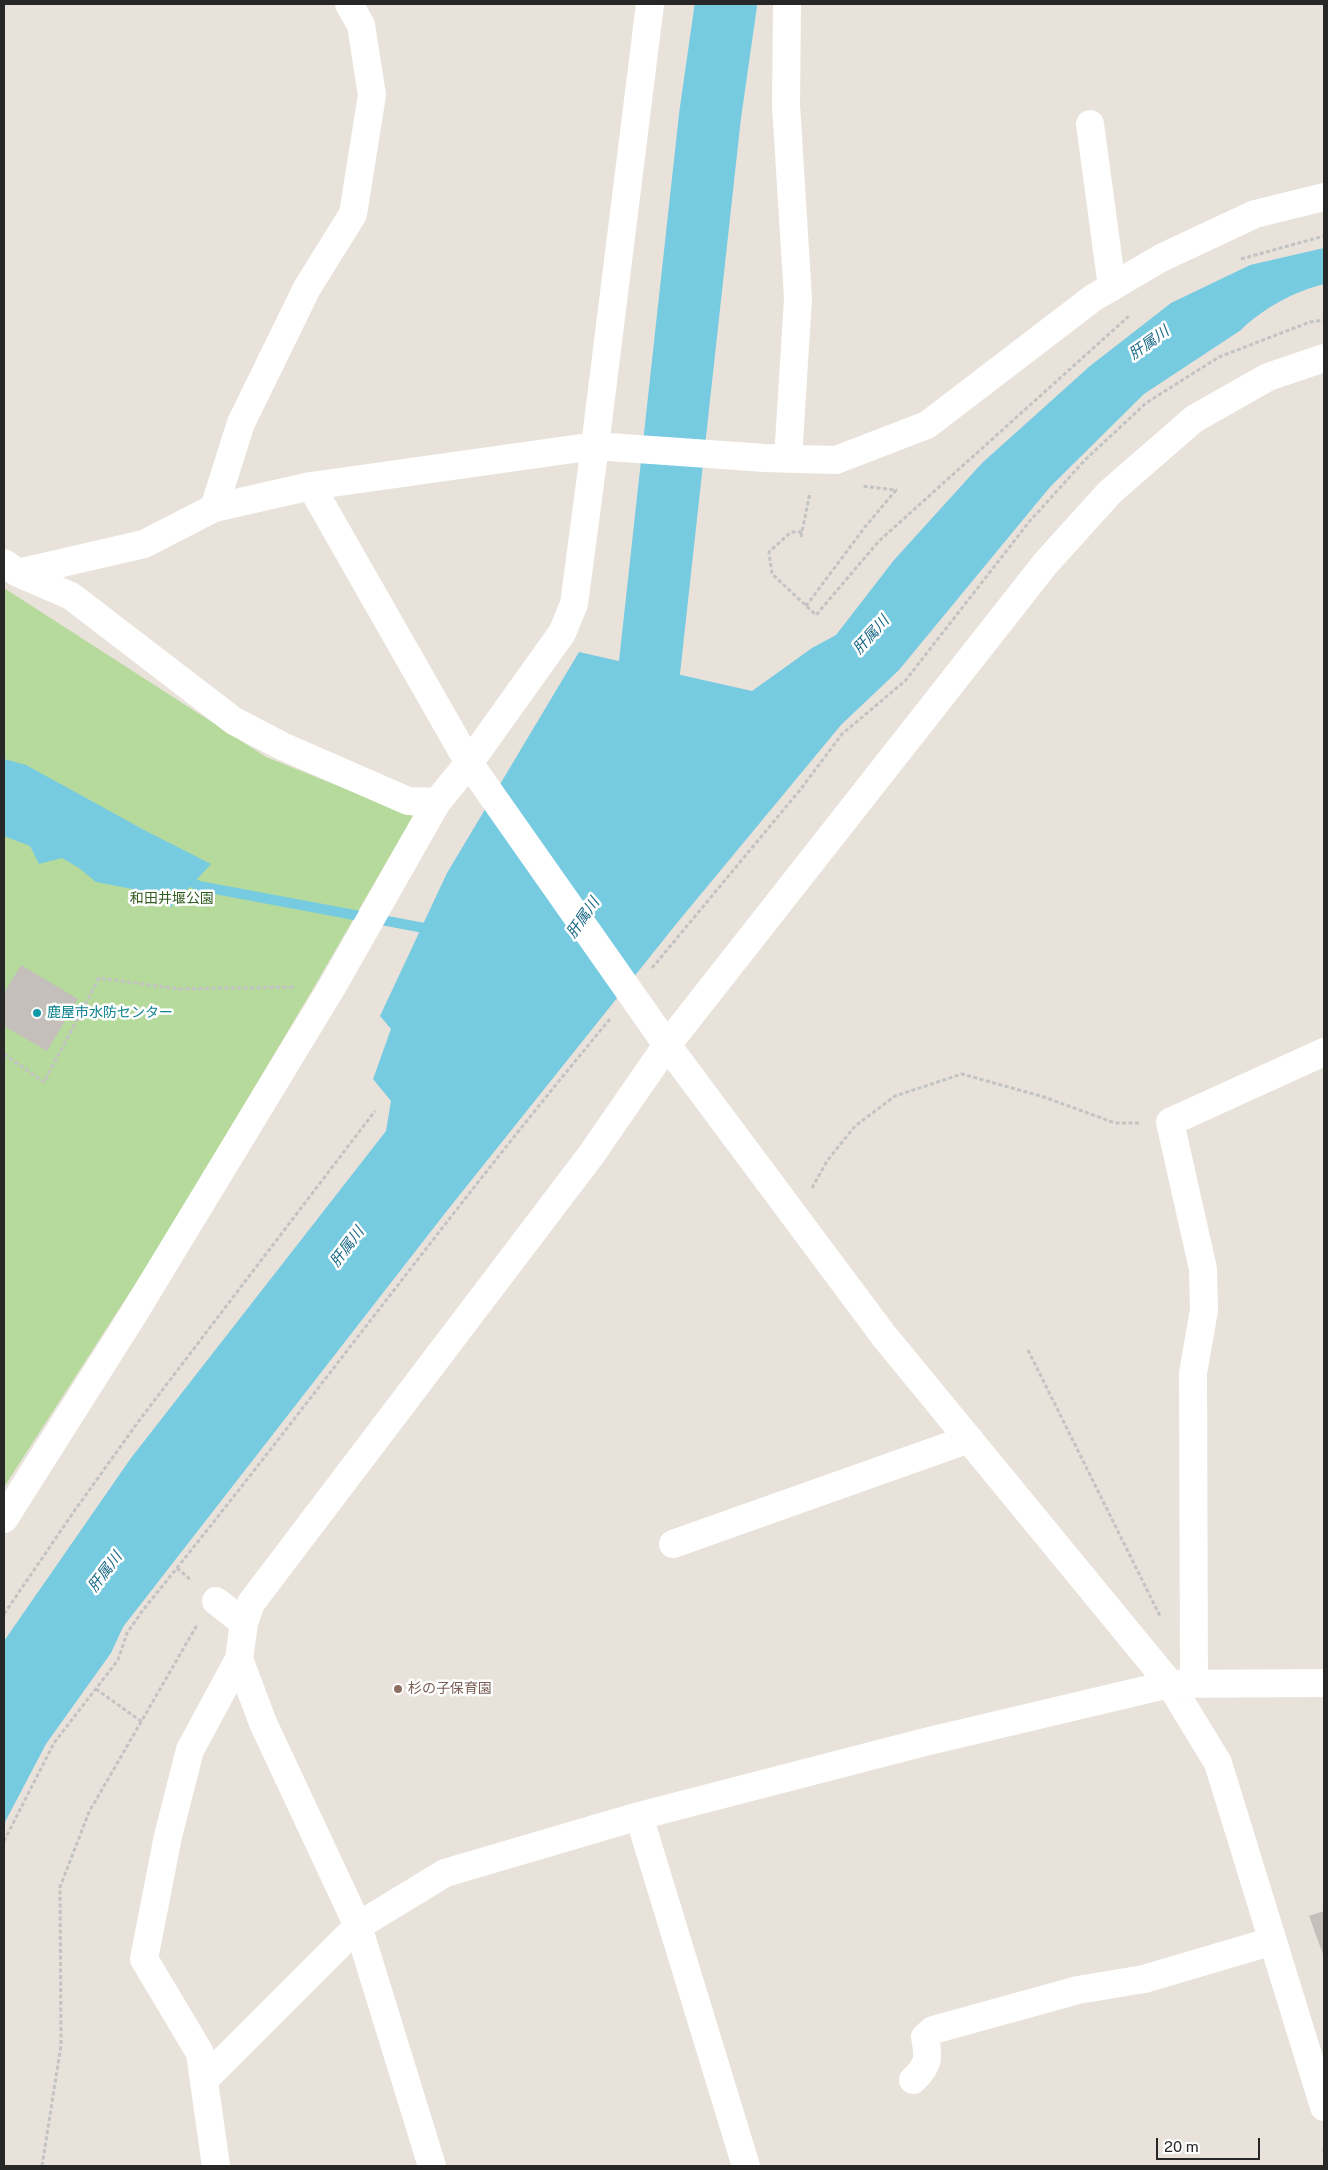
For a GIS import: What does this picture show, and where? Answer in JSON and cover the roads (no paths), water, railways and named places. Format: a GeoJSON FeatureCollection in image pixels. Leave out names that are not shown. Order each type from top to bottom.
{"type":"FeatureCollection","features":[{"type":"Feature","properties":{"kind":"street"},"geometry":{"type":"LineString","coordinates":[[214,508],[246,414],[307,288],[353,214],[372,95],[361,25],[349,4]]}},
{"type":"Feature","properties":{"kind":"street"},"geometry":{"type":"LineString","coordinates":[[4,1519],[133,1315],[332,987],[437,802],[476,772],[562,633],[574,604],[650,4]]}},
{"type":"Feature","properties":{"kind":"street"},"geometry":{"type":"LineString","coordinates":[[777,459],[798,298],[786,105],[787,4]]}},
{"type":"Feature","properties":{"kind":"street"},"geometry":{"type":"LineString","coordinates":[[1090,124],[1112,287]]}},
{"type":"Feature","properties":{"kind":"street"},"geometry":{"type":"LineString","coordinates":[[11,568],[144,544],[214,508],[311,486],[595,446],[777,459],[836,460],[927,425],[1092,298],[1161,258],[1255,214],[1324,197]]}},
{"type":"Feature","properties":{"kind":"street"},"geometry":{"type":"LineString","coordinates":[[216,2166],[200,2053],[144,1959],[168,1836],[190,1750],[239,1658],[244,1622],[251,1603],[590,1155],[667,1045],[1045,564],[1110,492],[1194,420],[1268,377],[1324,358]]}},
{"type":"Feature","properties":{"kind":"street"},"geometry":{"type":"LineString","coordinates":[[311,486],[476,772],[667,1045],[884,1336],[969,1439],[1182,1684],[1218,1763],[1324,2108]]}},
{"type":"Feature","properties":{"kind":"street"},"geometry":{"type":"LineString","coordinates":[[11,568],[71,596],[234,721],[282,746],[408,801],[437,802]]}},
{"type":"Feature","properties":{"kind":"street"},"geometry":{"type":"LineString","coordinates":[[1182,1684],[1193,1373],[1204,1310],[1203,1269],[1170,1122],[1324,1052]]}},
{"type":"Feature","properties":{"kind":"street"},"geometry":{"type":"LineString","coordinates":[[673,1544],[969,1439]]}},
{"type":"Feature","properties":{"kind":"street"},"geometry":{"type":"LineString","coordinates":[[216,1601],[244,1622]]}},
{"type":"Feature","properties":{"kind":"street"},"geometry":{"type":"LineString","coordinates":[[239,1658],[262,1723],[358,1926],[432,2166]]}},
{"type":"Feature","properties":{"kind":"street"},"geometry":{"type":"LineString","coordinates":[[205,2078],[358,1926],[445,1873],[639,1816],[925,1742],[1182,1684],[1324,1683]]}},
{"type":"Feature","properties":{"kind":"street"},"geometry":{"type":"LineString","coordinates":[[639,1816],[746,2166]]}},
{"type":"Feature","properties":{"kind":"street"},"geometry":{"type":"LineString","coordinates":[[913,2080],[923,2071],[928,2056],[925,2037],[933,2030],[1078,1990],[1144,1979],[1273,1941]]}},
{"type":"Feature","properties":{"kind":"water","name":"肝属川"},"geometry":{"type":"Polygon","coordinates":[[[1324,248],[1324,284],[1302,291],[1269,308],[1241,330],[1144,394],[1050,487],[899,670],[841,725],[677,923],[446,1212],[123,1627],[111,1653],[46,1744],[4,1824],[4,1641],[131,1458],[386,1131],[391,1101],[373,1079],[391,1029],[380,1016],[447,873],[579,652],[752,691],[812,648],[836,635],[894,560],[982,463],[1090,366],[1171,303],[1250,265],[1324,248]]]}},
{"type":"Feature","properties":{"kind":"water"},"geometry":{"type":"Polygon","coordinates":[[[4,759],[26,765],[146,831],[211,864],[171,907],[143,891],[96,882],[79,868],[62,858],[39,864],[30,846],[4,836],[4,759]]]}},
{"type":"Feature","properties":{"kind":"waterway"},"geometry":{"type":"LineString","coordinates":[[640,754],[710,116],[726,4]]}},
{"type":"Feature","properties":{"kind":"waterway"},"geometry":{"type":"LineString","coordinates":[[183,878],[199,886],[435,930]]}},
{"type":"Feature","properties":{"kind":"place","name":"鹿屋市水防センター"},"geometry":{"type":"Point","coordinates":[37,1013]}},
{"type":"Feature","properties":{"kind":"place","name":"杉の子保育園"},"geometry":{"type":"Point","coordinates":[398,1689]}},
{"type":"Feature","properties":{"kind":"park label","name":"和田井堰公園"},"geometry":{"type":"Point","coordinates":[172,899]}}]}
